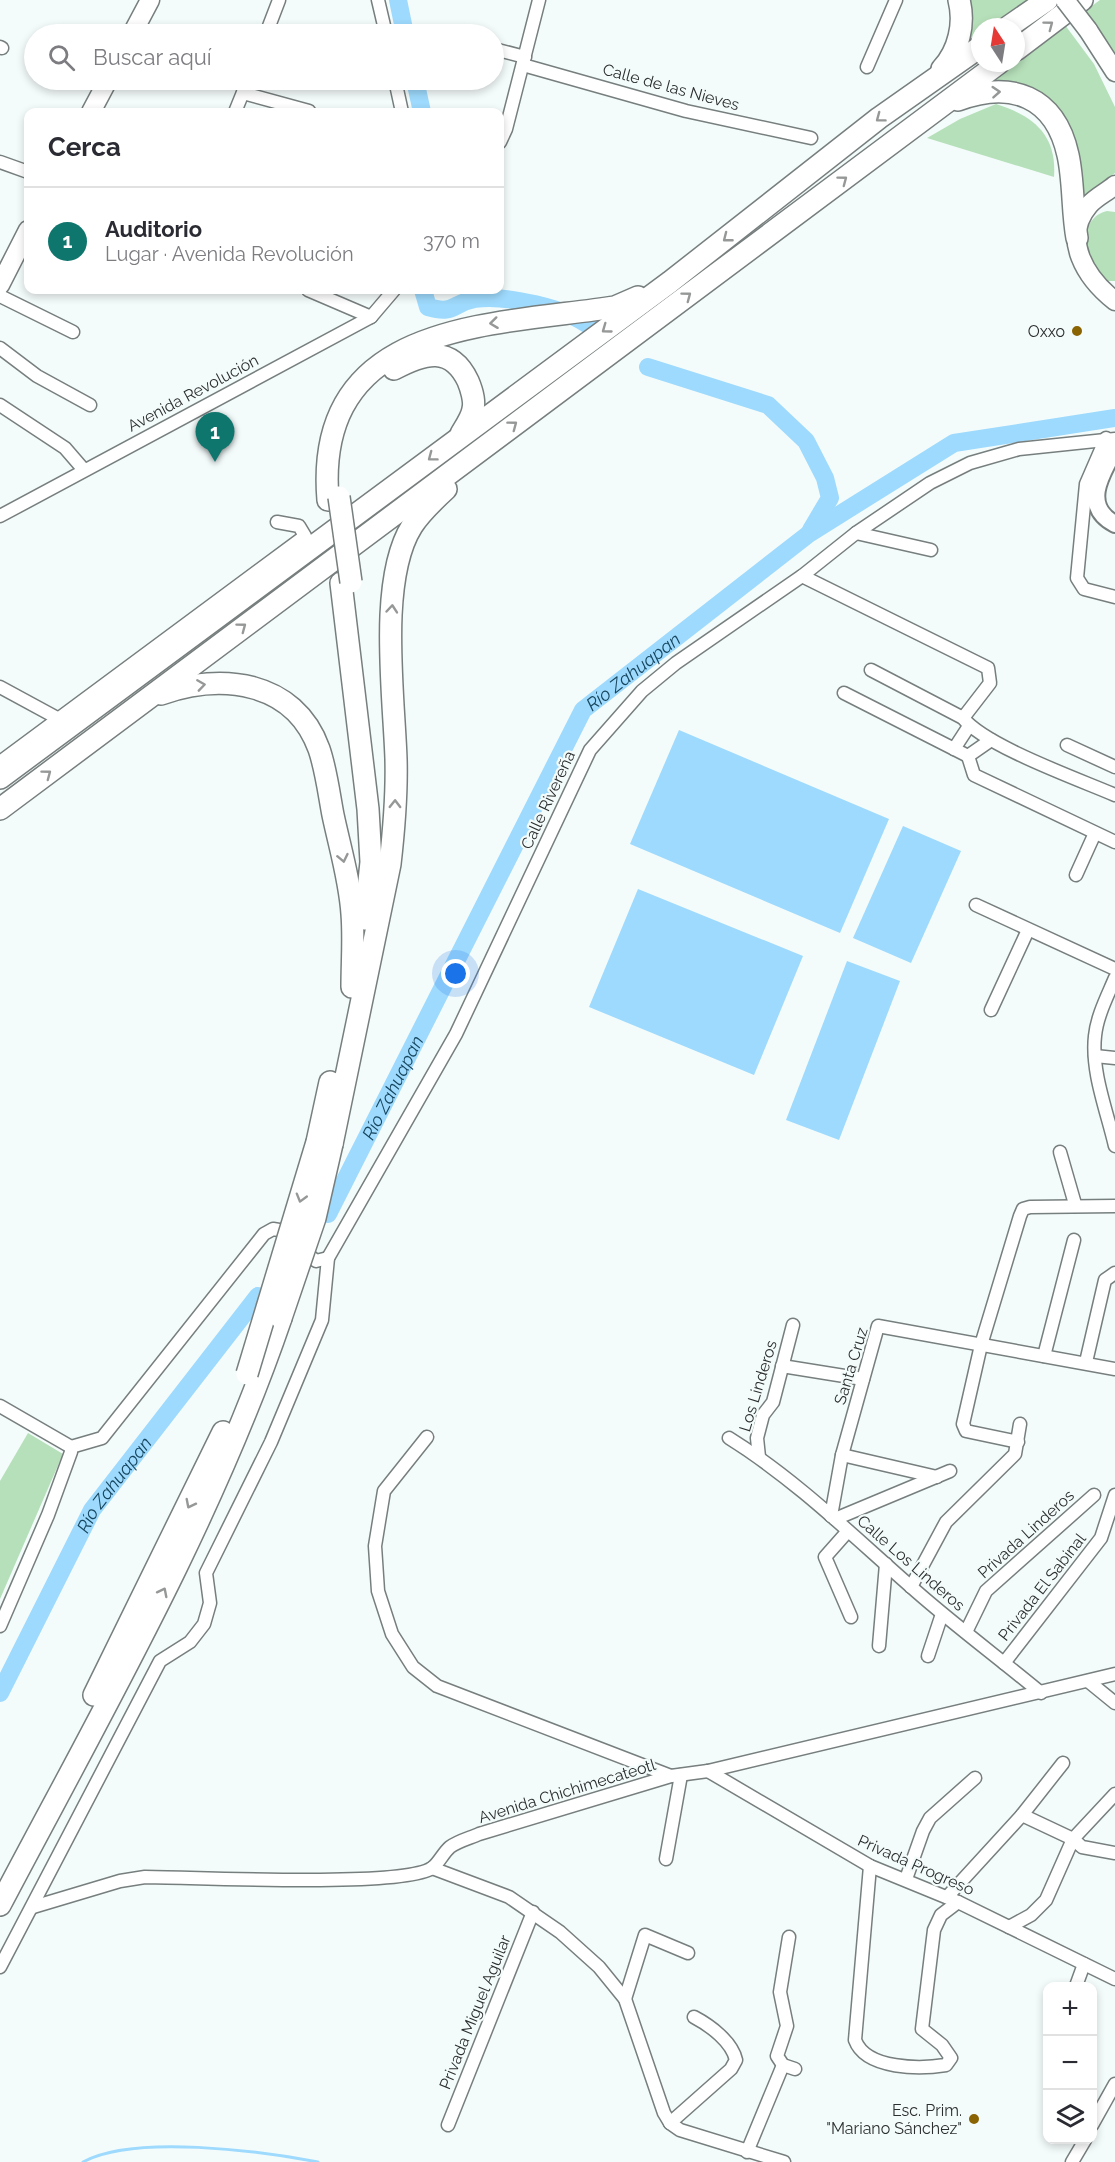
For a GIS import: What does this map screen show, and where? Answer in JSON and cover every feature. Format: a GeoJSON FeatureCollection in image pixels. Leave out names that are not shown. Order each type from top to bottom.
{"type":"FeatureCollection","features":[{"type":"Feature","properties":{"kind":"highway"},"geometry":{"type":"LineString","coordinates":[[928,83],[945,66],[957,43],[963,16],[959,0]]}},
{"type":"Feature","properties":{"kind":"highway"},"geometry":{"type":"LineString","coordinates":[[1021,18],[1047,0]]}},
{"type":"Feature","properties":{"kind":"highway"},"geometry":{"type":"LineString","coordinates":[[1025,43],[1082,0]]}},
{"type":"Feature","properties":{"kind":"highway"},"geometry":{"type":"LineString","coordinates":[[0,778],[670,282],[928,83],[971,53]]}},
{"type":"Feature","properties":{"kind":"highway"},"geometry":{"type":"LineString","coordinates":[[0,810],[987,72]]}},
{"type":"Feature","properties":{"kind":"highway"},"geometry":{"type":"LineString","coordinates":[[941,108],[963,98],[997,92],[1017,93],[1042,106],[1055,120],[1068,154],[1077,238]]}},
{"type":"Feature","properties":{"kind":"highway"},"geometry":{"type":"LineString","coordinates":[[381,903],[380,820],[327,450],[338,417],[359,386],[382,362],[414,343],[465,327],[615,307],[670,282]]}},
{"type":"Feature","properties":{"kind":"highway"},"geometry":{"type":"LineString","coordinates":[[334,498],[341,446],[349,420],[373,385],[389,372],[417,357],[442,356],[460,366],[471,387],[474,409],[460,436]]}},
{"type":"Feature","properties":{"kind":"highway"},"geometry":{"type":"LineString","coordinates":[[0,1877],[60,1765],[196,1492],[247,1374],[325,1143],[390,864],[395,824],[396,762],[391,619],[396,570],[412,526],[430,504],[460,476],[466,460]]}},
{"type":"Feature","properties":{"kind":"highway"},"geometry":{"type":"LineString","coordinates":[[0,1905],[124,1670],[213,1491],[261,1376],[315,1218],[325,1143],[366,913],[371,862],[346,583]]}},
{"type":"Feature","properties":{"kind":"highway"},"geometry":{"type":"LineString","coordinates":[[145,700],[179,688],[224,682],[248,685],[280,700],[303,722],[319,748],[348,881],[352,913],[352,987]]}},
{"type":"Feature","properties":{"kind":"main road"},"geometry":{"type":"LineString","coordinates":[[1065,0],[1115,72]]}},
{"type":"Feature","properties":{"kind":"main road"},"geometry":{"type":"LineString","coordinates":[[136,24],[145,1]]}},
{"type":"Feature","properties":{"kind":"main road"},"geometry":{"type":"LineString","coordinates":[[93,108],[103,90]]}},
{"type":"Feature","properties":{"kind":"main road"},"geometry":{"type":"LineString","coordinates":[[1115,185],[1090,203],[1082,216],[1077,238],[1082,264],[1092,281],[1115,301]]}},
{"type":"Feature","properties":{"kind":"main road"},"geometry":{"type":"LineString","coordinates":[[1082,216],[1096,204],[1115,202]]}},
{"type":"Feature","properties":{"kind":"main road"},"geometry":{"type":"LineString","coordinates":[[0,285],[24,238]]}},
{"type":"Feature","properties":{"kind":"main road"},"geometry":{"type":"LineString","coordinates":[[1092,281],[1115,285]]}},
{"type":"Feature","properties":{"kind":"main road"},"geometry":{"type":"LineString","coordinates":[[1112,442],[1100,477],[1096,502],[1101,514],[1115,524]]}},
{"type":"Feature","properties":{"kind":"street"},"geometry":{"type":"LineString","coordinates":[[270,24],[279,0]]}},
{"type":"Feature","properties":{"kind":"street"},"geometry":{"type":"LineString","coordinates":[[378,0],[384,24]]}},
{"type":"Feature","properties":{"kind":"street"},"geometry":{"type":"LineString","coordinates":[[504,133],[539,0]]}},
{"type":"Feature","properties":{"kind":"street"},"geometry":{"type":"LineString","coordinates":[[867,67],[896,0]]}},
{"type":"Feature","properties":{"kind":"street","name":"Calle de las Nieves"},"geometry":{"type":"LineString","coordinates":[[504,53],[686,111],[811,138]]}},
{"type":"Feature","properties":{"kind":"street"},"geometry":{"type":"LineString","coordinates":[[237,108],[244,90]]}},
{"type":"Feature","properties":{"kind":"street"},"geometry":{"type":"LineString","coordinates":[[397,90],[401,108]]}},
{"type":"Feature","properties":{"kind":"street"},"geometry":{"type":"LineString","coordinates":[[243,93],[298,108]]}},
{"type":"Feature","properties":{"kind":"street"},"geometry":{"type":"LineString","coordinates":[[0,162],[24,171]]}},
{"type":"Feature","properties":{"kind":"street"},"geometry":{"type":"LineString","coordinates":[[317,294],[371,317]]}},
{"type":"Feature","properties":{"kind":"street","name":"Avenida Revolución"},"geometry":{"type":"LineString","coordinates":[[0,516],[371,317],[391,294]]}},
{"type":"Feature","properties":{"kind":"street"},"geometry":{"type":"LineString","coordinates":[[0,296],[74,332]]}},
{"type":"Feature","properties":{"kind":"street"},"geometry":{"type":"LineString","coordinates":[[0,348],[37,376],[90,405]]}},
{"type":"Feature","properties":{"kind":"street"},"geometry":{"type":"LineString","coordinates":[[0,405],[65,448],[84,470]]}},
{"type":"Feature","properties":{"kind":"street"},"geometry":{"type":"LineString","coordinates":[[1112,442],[1086,484],[1077,578],[1084,589],[1115,597]]}},
{"type":"Feature","properties":{"kind":"street","name":"Calle Rivereña"},"geometry":{"type":"LineString","coordinates":[[328,1258],[456,1034],[590,750],[642,691],[676,663],[802,576],[856,533],[930,483],[970,463],[1019,449],[1112,442]]}},
{"type":"Feature","properties":{"kind":"street"},"geometry":{"type":"LineString","coordinates":[[0,762],[305,536],[299,526],[277,522]]}},
{"type":"Feature","properties":{"kind":"street"},"geometry":{"type":"LineString","coordinates":[[856,533],[931,550]]}},
{"type":"Feature","properties":{"kind":"street"},"geometry":{"type":"LineString","coordinates":[[802,576],[988,668],[990,683],[966,722],[954,749]]}},
{"type":"Feature","properties":{"kind":"street"},"geometry":{"type":"LineString","coordinates":[[871,670],[966,722],[991,740],[1115,795]]}},
{"type":"Feature","properties":{"kind":"street"},"geometry":{"type":"LineString","coordinates":[[0,687],[59,719]]}},
{"type":"Feature","properties":{"kind":"street"},"geometry":{"type":"LineString","coordinates":[[844,693],[968,756],[974,775],[1115,842]]}},
{"type":"Feature","properties":{"kind":"street"},"geometry":{"type":"LineString","coordinates":[[968,756],[991,740]]}},
{"type":"Feature","properties":{"kind":"street"},"geometry":{"type":"LineString","coordinates":[[1067,745],[1115,766]]}},
{"type":"Feature","properties":{"kind":"street"},"geometry":{"type":"LineString","coordinates":[[1076,875],[1095,833]]}},
{"type":"Feature","properties":{"kind":"street"},"geometry":{"type":"LineString","coordinates":[[976,905],[1115,969]]}},
{"type":"Feature","properties":{"kind":"street"},"geometry":{"type":"LineString","coordinates":[[991,1010],[1028,930]]}},
{"type":"Feature","properties":{"kind":"street"},"geometry":{"type":"LineString","coordinates":[[1115,978],[1101,1010],[1095,1035],[1095,1056],[1115,1146]]}},
{"type":"Feature","properties":{"kind":"street"},"geometry":{"type":"LineString","coordinates":[[1095,1056],[1115,1058]]}},
{"type":"Feature","properties":{"kind":"street"},"geometry":{"type":"LineString","coordinates":[[1060,1152],[1075,1204]]}},
{"type":"Feature","properties":{"kind":"street"},"geometry":{"type":"LineString","coordinates":[[1018,1442],[966,1431],[964,1428],[981,1345],[1023,1209],[1075,1204],[1115,1206]]}},
{"type":"Feature","properties":{"kind":"street"},"geometry":{"type":"LineString","coordinates":[[0,1406],[71,1447],[102,1438],[264,1234],[273,1229],[279,1230],[316,1261],[328,1258],[322,1320],[271,1442],[206,1573],[210,1603],[204,1624],[190,1642],[160,1661],[0,1967]]}},
{"type":"Feature","properties":{"kind":"street"},"geometry":{"type":"LineString","coordinates":[[1044,1356],[1074,1240]]}},
{"type":"Feature","properties":{"kind":"street"},"geometry":{"type":"LineString","coordinates":[[1086,1362],[1105,1280],[1115,1273]]}},
{"type":"Feature","properties":{"kind":"street","name":"Los Linderos"},"geometry":{"type":"LineString","coordinates":[[759,1457],[757,1438],[764,1415],[773,1402],[793,1325]]}},
{"type":"Feature","properties":{"kind":"street","name":"Santa Cruz"},"geometry":{"type":"LineString","coordinates":[[833,1517],[842,1455],[878,1326],[981,1345]]}},
{"type":"Feature","properties":{"kind":"street"},"geometry":{"type":"LineString","coordinates":[[981,1345],[1115,1369]]}},
{"type":"Feature","properties":{"kind":"street"},"geometry":{"type":"LineString","coordinates":[[782,1366],[863,1379]]}},
{"type":"Feature","properties":{"kind":"street"},"geometry":{"type":"LineString","coordinates":[[911,1587],[946,1522],[1015,1454],[1020,1424]]}},
{"type":"Feature","properties":{"kind":"street"},"geometry":{"type":"LineString","coordinates":[[427,1437],[384,1491],[375,1546],[378,1591],[392,1634],[413,1667],[438,1686],[676,1776],[666,1859]]}},
{"type":"Feature","properties":{"kind":"street","name":"Calle Los Linderos"},"geometry":{"type":"LineString","coordinates":[[729,1438],[759,1457],[833,1517],[942,1614],[1041,1693]]}},
{"type":"Feature","properties":{"kind":"street"},"geometry":{"type":"LineString","coordinates":[[0,1626],[48,1515],[71,1447]]}},
{"type":"Feature","properties":{"kind":"street"},"geometry":{"type":"LineString","coordinates":[[842,1455],[936,1477]]}},
{"type":"Feature","properties":{"kind":"street"},"geometry":{"type":"LineString","coordinates":[[833,1517],[950,1471]]}},
{"type":"Feature","properties":{"kind":"street","name":"Privada Linderos"},"geometry":{"type":"LineString","coordinates":[[966,1632],[986,1591],[1094,1495]]}},
{"type":"Feature","properties":{"kind":"street","name":"Privada El Sabinal"},"geometry":{"type":"LineString","coordinates":[[1004,1663],[1101,1538],[1115,1495]]}},
{"type":"Feature","properties":{"kind":"street"},"geometry":{"type":"LineString","coordinates":[[848,1531],[825,1557],[851,1617]]}},
{"type":"Feature","properties":{"kind":"street"},"geometry":{"type":"LineString","coordinates":[[1101,1538],[1115,1537]]}},
{"type":"Feature","properties":{"kind":"street"},"geometry":{"type":"LineString","coordinates":[[879,1646],[886,1564]]}},
{"type":"Feature","properties":{"kind":"street"},"geometry":{"type":"LineString","coordinates":[[928,1656],[942,1614]]}},
{"type":"Feature","properties":{"kind":"street","name":"Avenida Chichimecateotl"},"geometry":{"type":"LineString","coordinates":[[432,1868],[450,1847],[479,1834],[676,1776],[1115,1674]]}},
{"type":"Feature","properties":{"kind":"street"},"geometry":{"type":"LineString","coordinates":[[1088,1681],[1115,1703]]}},
{"type":"Feature","properties":{"kind":"street"},"geometry":{"type":"LineString","coordinates":[[870,1866],[855,2040],[864,2053],[891,2065],[927,2068],[946,2065],[951,2058],[942,2045],[922,2029],[934,1930],[952,1899],[1063,1763]]}},
{"type":"Feature","properties":{"kind":"street","name":"Privada Progreso"},"geometry":{"type":"LineString","coordinates":[[708,1770],[870,1866],[952,1899],[1115,1979]]}},
{"type":"Feature","properties":{"kind":"street"},"geometry":{"type":"LineString","coordinates":[[906,1879],[930,1818],[975,1778]]}},
{"type":"Feature","properties":{"kind":"street"},"geometry":{"type":"LineString","coordinates":[[1009,1927],[1031,1915],[1046,1900],[1073,1839],[1115,1794]]}},
{"type":"Feature","properties":{"kind":"street"},"geometry":{"type":"LineString","coordinates":[[1022,1815],[1073,1839],[1082,1847],[1115,1853]]}},
{"type":"Feature","properties":{"kind":"street"},"geometry":{"type":"LineString","coordinates":[[33,1907],[120,1881],[145,1877],[392,1877],[432,1868],[509,1897],[533,1912],[599,1967],[625,1999],[670,2123],[680,2130],[784,2162]]}},
{"type":"Feature","properties":{"kind":"street","name":"Privada Miguel Aguilar"},"geometry":{"type":"LineString","coordinates":[[448,2125],[533,1912]]}},
{"type":"Feature","properties":{"kind":"street"},"geometry":{"type":"LineString","coordinates":[[625,1999],[645,1935],[688,1953]]}},
{"type":"Feature","properties":{"kind":"street"},"geometry":{"type":"LineString","coordinates":[[747,2152],[789,2067],[777,2056],[787,2017],[780,1992],[789,1937]]}},
{"type":"Feature","properties":{"kind":"street"},"geometry":{"type":"LineString","coordinates":[[1077,1982],[1084,1964]]}},
{"type":"Feature","properties":{"kind":"street"},"geometry":{"type":"LineString","coordinates":[[670,2123],[730,2069],[736,2060],[733,2050],[706,2023],[694,2017]]}},
{"type":"Feature","properties":{"kind":"street"},"geometry":{"type":"LineString","coordinates":[[1097,2116],[1115,2084]]}},
{"type":"Feature","properties":{"kind":"street"},"geometry":{"type":"LineString","coordinates":[[1072,2162],[1081,2144]]}},
{"type":"Feature","properties":{"kind":"green space"},"geometry":{"type":"Polygon","coordinates":[[[966,0],[1029,0],[1006,18],[971,18],[971,46],[963,53],[966,0]]]}},
{"type":"Feature","properties":{"kind":"green space"},"geometry":{"type":"Polygon","coordinates":[[[1100,0],[1115,0],[1115,64],[1085,11],[1100,0]]]}},
{"type":"Feature","properties":{"kind":"green space"},"geometry":{"type":"Polygon","coordinates":[[[1065,25],[1094,64],[1115,107],[1115,173],[1082,202],[1068,136],[989,83],[1003,72],[1025,72],[1025,56],[1065,25]]]}},
{"type":"Feature","properties":{"kind":"green space"},"geometry":{"type":"Polygon","coordinates":[[[996,104],[1022,115],[1040,129],[1052,150],[1054,177],[927,138],[960,119],[996,104]]]}},
{"type":"Feature","properties":{"kind":"green space"},"geometry":{"type":"Polygon","coordinates":[[[1115,212],[1115,281],[1106,281],[1091,265],[1087,259],[1084,244],[1090,223],[1100,213],[1115,212]]]}},
{"type":"Feature","properties":{"kind":"green space"},"geometry":{"type":"Polygon","coordinates":[[[28,1433],[63,1454],[0,1599],[0,1481],[28,1433]]]}},
{"type":"Feature","properties":{"kind":"water"},"geometry":{"type":"Polygon","coordinates":[[[679,730],[889,819],[840,933],[630,844],[679,730]]]}},
{"type":"Feature","properties":{"kind":"water"},"geometry":{"type":"Polygon","coordinates":[[[903,826],[961,851],[911,963],[853,938],[903,826]]]}},
{"type":"Feature","properties":{"kind":"water"},"geometry":{"type":"Polygon","coordinates":[[[638,889],[803,956],[754,1075],[589,1007],[638,889]]]}},
{"type":"Feature","properties":{"kind":"water"},"geometry":{"type":"Polygon","coordinates":[[[847,961],[900,981],[839,1140],[786,1120],[847,961]]]}},
{"type":"Feature","properties":{"kind":"waterway"},"geometry":{"type":"LineString","coordinates":[[398,0],[403,24]]}},
{"type":"Feature","properties":{"kind":"waterway"},"geometry":{"type":"LineString","coordinates":[[417,90],[421,108]]}},
{"type":"Feature","properties":{"kind":"waterway"},"geometry":{"type":"LineString","coordinates":[[424,294],[428,307],[437,309],[449,309],[475,299],[502,299],[536,304],[568,314],[591,327]]}},
{"type":"Feature","properties":{"kind":"waterway"},"geometry":{"type":"LineString","coordinates":[[648,367],[768,405],[806,441],[825,478],[830,498],[811,530]]}},
{"type":"Feature","properties":{"kind":"waterway","name":"Río Zahuapan"},"geometry":{"type":"LineString","coordinates":[[328,1214],[583,710],[810,533],[954,443],[1115,418]]}},
{"type":"Feature","properties":{"kind":"waterway","name":"Río Zahuapan"},"geometry":{"type":"LineString","coordinates":[[0,1693],[92,1510],[258,1296]]}},
{"type":"Feature","properties":{"kind":"waterway"},"geometry":{"type":"LineString","coordinates":[[83,2162],[105,2154],[164,2147],[198,2147],[264,2153],[318,2162]]}},
{"type":"Feature","properties":{"kind":"place","name":"Oxxo"},"geometry":{"type":"Point","coordinates":[1077,331]}},
{"type":"Feature","properties":{"kind":"place","name":"Auditorio"},"geometry":{"type":"Point","coordinates":[215,462]}},
{"type":"Feature","properties":{"kind":"place","name":"Esc. Prim. \"Mariano Sánchez\""},"geometry":{"type":"Point","coordinates":[974,2119]}}]}
